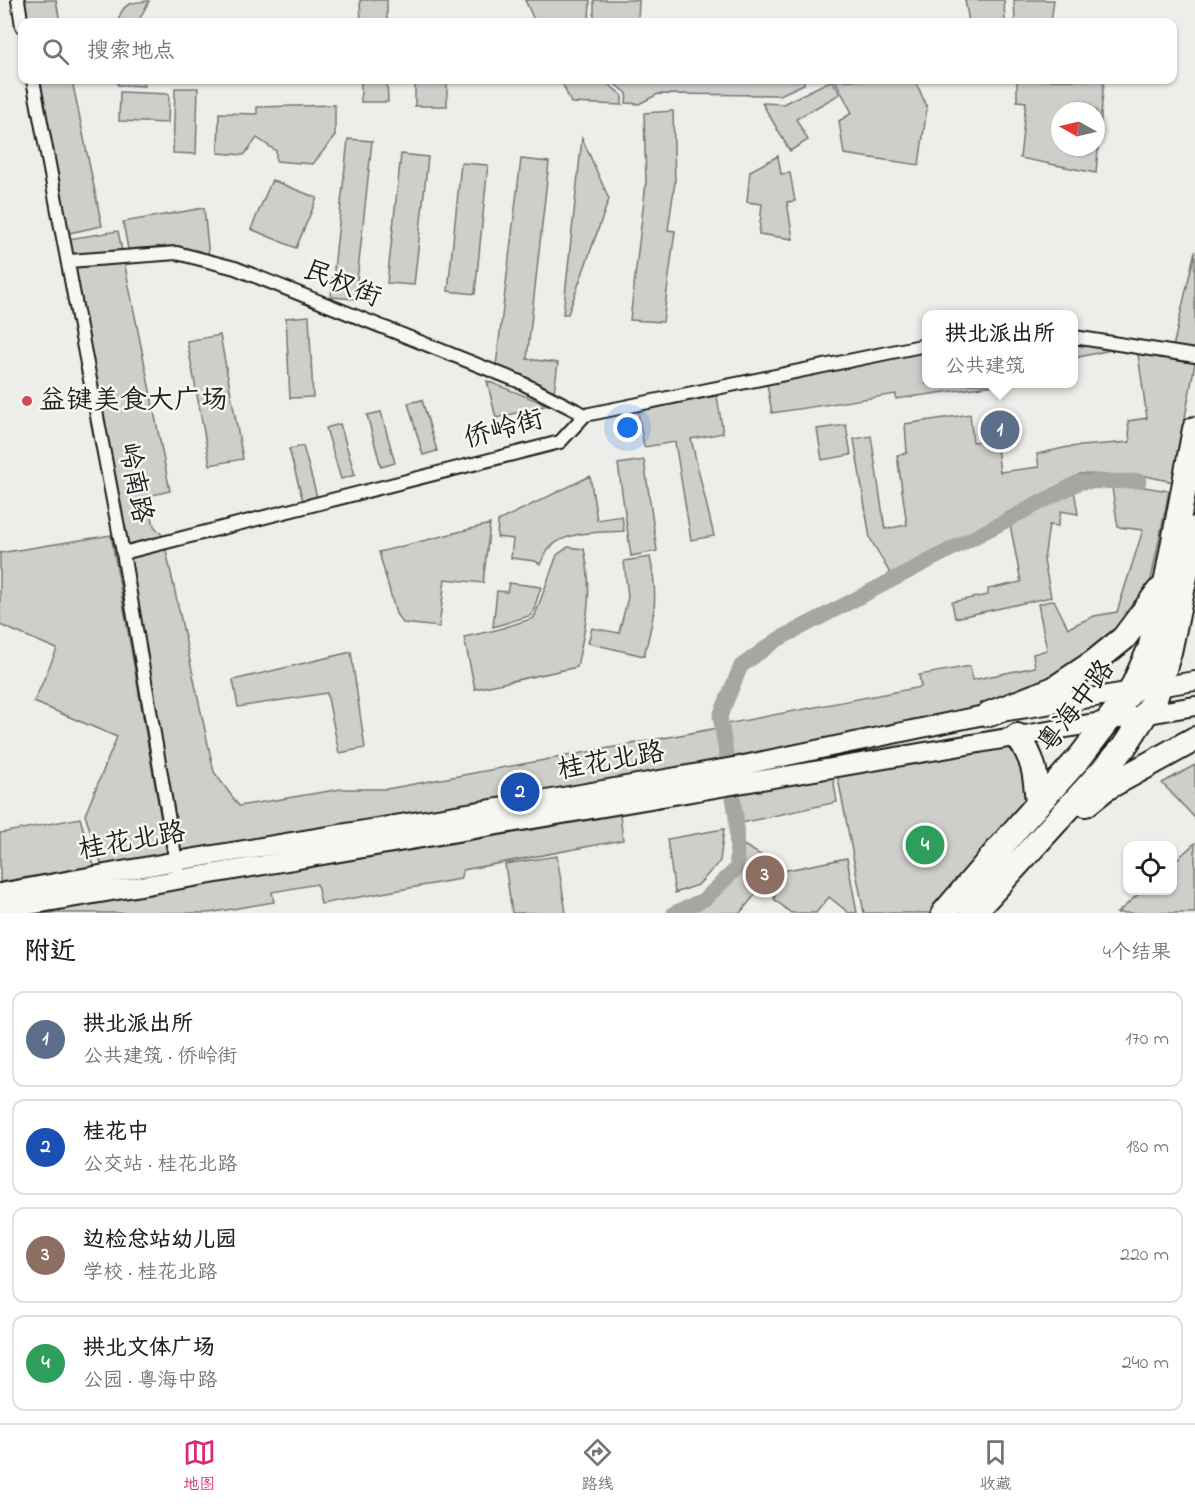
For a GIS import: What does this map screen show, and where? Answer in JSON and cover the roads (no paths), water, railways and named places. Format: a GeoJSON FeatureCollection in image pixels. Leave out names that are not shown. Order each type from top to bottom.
{"type":"FeatureCollection","features":[{"type":"Feature","properties":{"kind":"highway","name":"粤海中路"},"geometry":{"type":"LineString","coordinates":[[944,913],[1081,756],[1131,691],[1150,649],[1167,579],[1195,429]]}},
{"type":"Feature","properties":{"kind":"highway","name":"粤海中路"},"geometry":{"type":"LineString","coordinates":[[974,913],[1124,747],[1146,715],[1160,687],[1195,528]]}},
{"type":"Feature","properties":{"kind":"highway"},"geometry":{"type":"LineString","coordinates":[[1188,561],[1195,589]]}},
{"type":"Feature","properties":{"kind":"highway"},"geometry":{"type":"LineString","coordinates":[[989,714],[1054,689],[1093,663],[1124,638],[1167,579]]}},
{"type":"Feature","properties":{"kind":"highway"},"geometry":{"type":"LineString","coordinates":[[1017,736],[1028,749],[1034,766],[1038,804]]}},
{"type":"Feature","properties":{"kind":"highway"},"geometry":{"type":"LineString","coordinates":[[1041,837],[1106,788],[1195,739]]}},
{"type":"Feature","properties":{"kind":"main road","name":"桂花北路"},"geometry":{"type":"LineString","coordinates":[[0,910],[178,870],[524,804],[741,774],[989,714],[1195,681]]}},
{"type":"Feature","properties":{"kind":"main road","name":"桂花北路"},"geometry":{"type":"LineString","coordinates":[[741,774],[1017,736],[1195,706]]}},
{"type":"Feature","properties":{"kind":"main road","name":"桂花北路"},"geometry":{"type":"LineString","coordinates":[[0,893],[178,870]]}},
{"type":"Feature","properties":{"kind":"street"},"geometry":{"type":"LineString","coordinates":[[18,0],[21,18]]}},
{"type":"Feature","properties":{"kind":"street","name":"岭南路"},"geometry":{"type":"LineString","coordinates":[[34,84],[123,553],[178,870]]}},
{"type":"Feature","properties":{"kind":"street","name":"民权街"},"geometry":{"type":"LineString","coordinates":[[69,261],[177,253],[235,268],[509,377],[585,415]]}},
{"type":"Feature","properties":{"kind":"street"},"geometry":{"type":"LineString","coordinates":[[1078,338],[1195,356]]}},
{"type":"Feature","properties":{"kind":"street"},"geometry":{"type":"LineString","coordinates":[[585,415],[922,346]]}},
{"type":"Feature","properties":{"kind":"street","name":"侨岭街"},"geometry":{"type":"LineString","coordinates":[[123,553],[560,442],[585,415]]}},
{"type":"Feature","properties":{"kind":"waterway"},"geometry":{"type":"LineString","coordinates":[[674,913],[705,899],[737,868],[736,816],[720,716],[741,666],[777,640],[1080,482],[1139,481]]}},
{"type":"Feature","properties":{"kind":"place","name":"益键美食大广场"},"geometry":{"type":"Point","coordinates":[27,401]}},
{"type":"Feature","properties":{"kind":"place","name":"拱北派出所"},"geometry":{"type":"Point","coordinates":[1000,430]}},
{"type":"Feature","properties":{"kind":"place","name":"桂花中"},"geometry":{"type":"Point","coordinates":[520,792]}},
{"type":"Feature","properties":{"kind":"place","name":"拱北文体广场"},"geometry":{"type":"Point","coordinates":[925,845]}},
{"type":"Feature","properties":{"kind":"place","name":"边检总站幼儿园"},"geometry":{"type":"Point","coordinates":[765,875]}}]}
